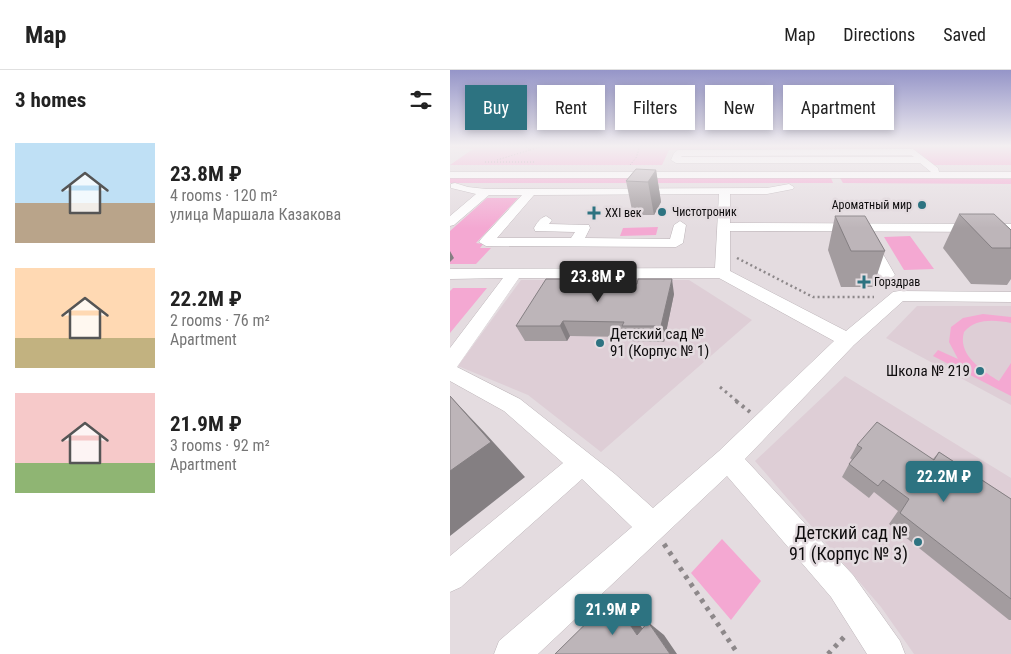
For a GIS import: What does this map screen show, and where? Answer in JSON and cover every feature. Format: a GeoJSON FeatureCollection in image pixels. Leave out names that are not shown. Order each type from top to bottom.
{"type":"FeatureCollection","features":[{"type":"Feature","properties":{"kind":"street"},"geometry":{"type":"LineString","coordinates":[[879,175],[886,173]]}},
{"type":"Feature","properties":{"kind":"street"},"geometry":{"type":"LineString","coordinates":[[450,174],[1011,176]]}},
{"type":"Feature","properties":{"kind":"street"},"geometry":{"type":"LineString","coordinates":[[453,186],[793,187],[774,191],[725,192],[486,192],[466,190],[453,186]]}},
{"type":"Feature","properties":{"kind":"street"},"geometry":{"type":"LineString","coordinates":[[532,191],[486,242],[676,243],[680,226]]}},
{"type":"Feature","properties":{"kind":"street"},"geometry":{"type":"LineString","coordinates":[[451,221],[486,192]]}},
{"type":"Feature","properties":{"kind":"street"},"geometry":{"type":"LineString","coordinates":[[722,273],[725,192]]}},
{"type":"Feature","properties":{"kind":"street"},"geometry":{"type":"LineString","coordinates":[[546,220],[540,228],[584,228],[576,242]]}},
{"type":"Feature","properties":{"kind":"street"},"geometry":{"type":"LineString","coordinates":[[724,227],[865,234]]}},
{"type":"Feature","properties":{"kind":"street"},"geometry":{"type":"LineString","coordinates":[[971,228],[985,241]]}},
{"type":"Feature","properties":{"kind":"street"},"geometry":{"type":"LineString","coordinates":[[750,240],[971,228],[1011,228]]}},
{"type":"Feature","properties":{"kind":"street"},"geometry":{"type":"LineString","coordinates":[[865,234],[887,275]]}},
{"type":"Feature","properties":{"kind":"street"},"geometry":{"type":"LineString","coordinates":[[450,274],[722,273],[847,340]]}},
{"type":"Feature","properties":{"kind":"street"},"geometry":{"type":"LineString","coordinates":[[450,362],[514,274]]}},
{"type":"Feature","properties":{"kind":"street"},"geometry":{"type":"LineString","coordinates":[[512,654],[728,459],[847,340],[899,296],[1011,297]]}},
{"type":"Feature","properties":{"kind":"street"},"geometry":{"type":"LineString","coordinates":[[450,372],[512,405],[582,463],[652,527]]}},
{"type":"Feature","properties":{"kind":"street"},"geometry":{"type":"LineString","coordinates":[[728,459],[842,586],[887,654]]}},
{"type":"Feature","properties":{"kind":"street"},"geometry":{"type":"LineString","coordinates":[[450,576],[582,463]]}},
{"type":"Feature","properties":{"kind":"path"},"geometry":{"type":"LineString","coordinates":[[723,251],[813,297],[899,296]]}},
{"type":"Feature","properties":{"kind":"path"},"geometry":{"type":"LineString","coordinates":[[720,387],[757,419]]}},
{"type":"Feature","properties":{"kind":"path"},"geometry":{"type":"LineString","coordinates":[[652,527],[738,654]]}},
{"type":"Feature","properties":{"kind":"shaded area"},"geometry":{"type":"Polygon","coordinates":[[[450,177],[831,178],[833,183],[450,183],[450,177]]]}},
{"type":"Feature","properties":{"kind":"shaded area"},"geometry":{"type":"Polygon","coordinates":[[[840,178],[1011,179],[1011,184],[843,183],[840,178]]]}},
{"type":"Feature","properties":{"kind":"shaded area"},"geometry":{"type":"Polygon","coordinates":[[[487,198],[518,198],[476,243],[483,244],[480,248],[491,248],[476,264],[450,264],[450,231],[487,198]]]}},
{"type":"Feature","properties":{"kind":"shaded area"},"geometry":{"type":"Polygon","coordinates":[[[658,227],[656,235],[620,236],[623,228],[658,227]]]}},
{"type":"Feature","properties":{"kind":"shaded area"},"geometry":{"type":"Polygon","coordinates":[[[910,236],[934,269],[904,270],[884,237],[910,236]]]}},
{"type":"Feature","properties":{"kind":"shaded area","name":"Детский сад № 91 (Корпус № 1)"},"geometry":{"type":"Polygon","coordinates":[[[521,280],[689,280],[752,320],[601,452],[528,395],[458,366],[521,280]]]}},
{"type":"Feature","properties":{"kind":"shaded area"},"geometry":{"type":"Polygon","coordinates":[[[453,288],[487,288],[450,333],[450,291],[453,288]]]}},
{"type":"Feature","properties":{"kind":"shaded area","name":"Школа № 219"},"geometry":{"type":"Polygon","coordinates":[[[917,306],[1011,306],[1011,405],[886,338],[917,306]]]}},
{"type":"Feature","properties":{"kind":"shaded area"},"geometry":{"type":"Polygon","coordinates":[[[983,314],[1011,317],[1011,323],[986,321],[974,324],[964,332],[964,348],[979,367],[999,381],[1011,363],[1011,396],[933,356],[938,350],[958,359],[949,342],[951,327],[963,318],[983,314]]]}},
{"type":"Feature","properties":{"kind":"shaded area","name":"Детский сад № 91 (Корпус № 3)"},"geometry":{"type":"Polygon","coordinates":[[[845,376],[1011,478],[1011,654],[914,654],[881,607],[755,461],[845,376]]]}},
{"type":"Feature","properties":{"kind":"shaded area"},"geometry":{"type":"Polygon","coordinates":[[[722,539],[761,581],[731,620],[691,573],[722,539]]]}},
{"type":"Feature","properties":{"kind":"building"},"geometry":{"type":"Polygon","coordinates":[[[632,173],[654,173],[648,182],[626,181],[632,173]]]}},
{"type":"Feature","properties":{"kind":"building"},"geometry":{"type":"Polygon","coordinates":[[[959,214],[994,214],[1011,230],[1011,248],[992,248],[959,214]]]}},
{"type":"Feature","properties":{"kind":"building"},"geometry":{"type":"Polygon","coordinates":[[[835,216],[865,216],[885,251],[851,251],[835,216]]]}},
{"type":"Feature","properties":{"kind":"building"},"geometry":{"type":"Polygon","coordinates":[[[546,279],[585,279],[583,284],[637,284],[638,279],[672,279],[661,326],[622,326],[624,322],[563,321],[560,326],[516,326],[546,279]]]}},
{"type":"Feature","properties":{"kind":"building"},"geometry":{"type":"Polygon","coordinates":[[[450,396],[491,442],[450,471],[450,396]]]}},
{"type":"Feature","properties":{"kind":"building"},"geometry":{"type":"Polygon","coordinates":[[[877,422],[934,460],[939,452],[1011,499],[1011,599],[900,513],[909,499],[883,480],[878,486],[849,464],[862,448],[857,445],[877,422]]]}},
{"type":"Feature","properties":{"kind":"building"},"geometry":{"type":"Polygon","coordinates":[[[612,598],[637,635],[648,622],[670,654],[555,654],[612,598]]]}},
{"type":"Feature","properties":{"kind":"place","name":"Ароматный мир"},"geometry":{"type":"Point","coordinates":[922,205]}},
{"type":"Feature","properties":{"kind":"place","name":"Чистотроник"},"geometry":{"type":"Point","coordinates":[662,212]}},
{"type":"Feature","properties":{"kind":"place","name":"XXI век"},"geometry":{"type":"Point","coordinates":[594,213]}},
{"type":"Feature","properties":{"kind":"place","name":"Горздрав"},"geometry":{"type":"Point","coordinates":[864,282]}},
{"type":"Feature","properties":{"kind":"place","name":"Детский сад № 91 (Корпус № 1)"},"geometry":{"type":"Point","coordinates":[600,343]}},
{"type":"Feature","properties":{"kind":"place","name":"Школа № 219"},"geometry":{"type":"Point","coordinates":[980,371]}},
{"type":"Feature","properties":{"kind":"place","name":"Детский сад № 91 (Корпус № 3)"},"geometry":{"type":"Point","coordinates":[918,542]}}]}
